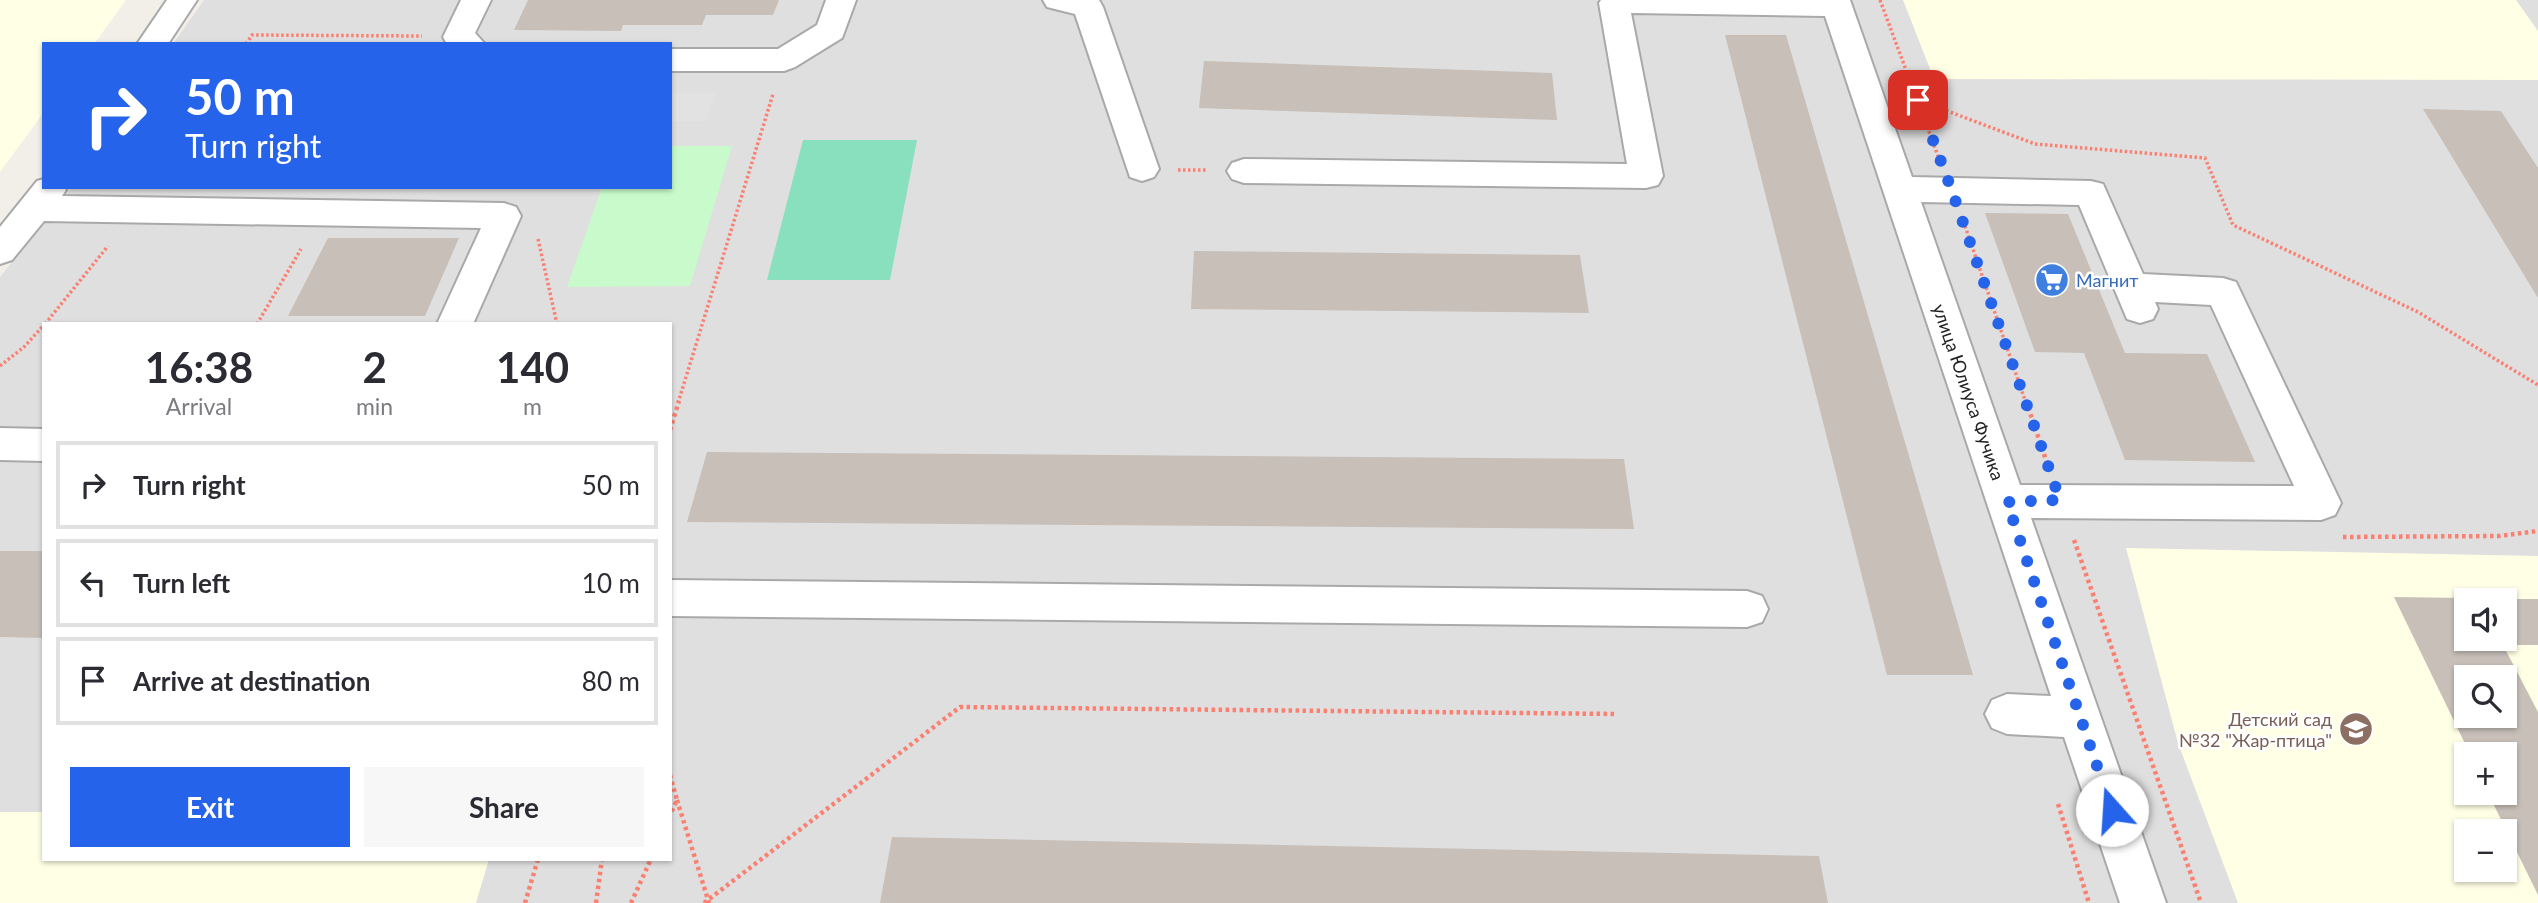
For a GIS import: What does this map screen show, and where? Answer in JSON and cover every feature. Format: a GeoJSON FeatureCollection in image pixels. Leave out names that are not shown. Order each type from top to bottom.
{"type":"FeatureCollection","features":[{"type":"Feature","properties":{"kind":"street"},"geometry":{"type":"LineString","coordinates":[[153,42],[182,0]]}},
{"type":"Feature","properties":{"kind":"street"},"geometry":{"type":"LineString","coordinates":[[464,40],[476,0]]}},
{"type":"Feature","properties":{"kind":"street"},"geometry":{"type":"LineString","coordinates":[[672,60],[784,60],[831,31],[841,0]]}},
{"type":"Feature","properties":{"kind":"street"},"geometry":{"type":"LineString","coordinates":[[1058,0],[1088,7],[1142,169]]}},
{"type":"Feature","properties":{"kind":"street"},"geometry":{"type":"LineString","coordinates":[[1244,171],[1646,176],[1614,4],[1836,3]]}},
{"type":"Feature","properties":{"kind":"street","name":"улица Юлиуса Фучика"},"geometry":{"type":"LineString","coordinates":[[1836,3],[2143,903]]}},
{"type":"Feature","properties":{"kind":"street"},"geometry":{"type":"LineString","coordinates":[[1900,190],[2091,193],[2136,300],[2223,292],[2321,503],[2060,500],[2007,502]]}},
{"type":"Feature","properties":{"kind":"street"},"geometry":{"type":"LineString","coordinates":[[0,251],[42,198],[136,208],[505,216],[455,322]]}},
{"type":"Feature","properties":{"kind":"street"},"geometry":{"type":"LineString","coordinates":[[0,444],[42,445]]}},
{"type":"Feature","properties":{"kind":"street"},"geometry":{"type":"LineString","coordinates":[[672,598],[1747,608]]}},
{"type":"Feature","properties":{"kind":"street"},"geometry":{"type":"LineString","coordinates":[[2007,714],[2080,717]]}},
{"type":"Feature","properties":{"kind":"path"},"geometry":{"type":"LineString","coordinates":[[1880,0],[1952,191],[2200,903]]}},
{"type":"Feature","properties":{"kind":"path"},"geometry":{"type":"LineString","coordinates":[[247,42],[252,35],[464,40]]}},
{"type":"Feature","properties":{"kind":"path"},"geometry":{"type":"LineString","coordinates":[[672,424],[784,60]]}},
{"type":"Feature","properties":{"kind":"path"},"geometry":{"type":"LineString","coordinates":[[1918,100],[2035,144],[2205,158],[2233,225],[2418,312],[2538,384]]}},
{"type":"Feature","properties":{"kind":"path"},"geometry":{"type":"LineString","coordinates":[[1142,169],[1244,171]]}},
{"type":"Feature","properties":{"kind":"path"},"geometry":{"type":"LineString","coordinates":[[48,322],[136,208]]}},
{"type":"Feature","properties":{"kind":"path"},"geometry":{"type":"LineString","coordinates":[[258,322],[322,212]]}},
{"type":"Feature","properties":{"kind":"path"},"geometry":{"type":"LineString","coordinates":[[536,228],[557,322]]}},
{"type":"Feature","properties":{"kind":"path"},"geometry":{"type":"LineString","coordinates":[[0,366],[42,328]]}},
{"type":"Feature","properties":{"kind":"path"},"geometry":{"type":"LineString","coordinates":[[672,782],[707,901],[960,708],[1617,713]]}},
{"type":"Feature","properties":{"kind":"path"},"geometry":{"type":"LineString","coordinates":[[672,811],[677,800]]}},
{"type":"Feature","properties":{"kind":"path"},"geometry":{"type":"LineString","coordinates":[[525,903],[537,861]]}},
{"type":"Feature","properties":{"kind":"path"},"geometry":{"type":"LineString","coordinates":[[596,903],[602,861]]}},
{"type":"Feature","properties":{"kind":"path"},"geometry":{"type":"LineString","coordinates":[[631,903],[649,861]]}},
{"type":"Feature","properties":{"kind":"shaded area"},"geometry":{"type":"Polygon","coordinates":[[[0,0],[126,0],[95,42],[42,42],[42,115],[0,172],[0,0]]]}},
{"type":"Feature","properties":{"kind":"shaded area"},"geometry":{"type":"Polygon","coordinates":[[[204,0],[2538,0],[2538,903],[0,903],[0,277],[70,189],[672,189],[672,42],[174,42],[204,0]]]}},
{"type":"Feature","properties":{"kind":"shaded area"},"geometry":{"type":"Polygon","coordinates":[[[1903,0],[2516,0],[2538,31],[2538,80],[1934,79],[1903,0]]]}},
{"type":"Feature","properties":{"kind":"shaded area"},"geometry":{"type":"Polygon","coordinates":[[[672,93],[715,93],[706,121],[672,121],[672,93]]]}},
{"type":"Feature","properties":{"kind":"shaded area","name":"Детский сад №32 \"Жар-птица\""},"geometry":{"type":"Polygon","coordinates":[[[2126,548],[2538,556],[2538,903],[2238,903],[2178,743],[2126,548]]]}},
{"type":"Feature","properties":{"kind":"shaded area"},"geometry":{"type":"Polygon","coordinates":[[[0,812],[42,812],[42,861],[488,861],[476,903],[0,903],[0,812]]]}},
{"type":"Feature","properties":{"kind":"green space"},"geometry":{"type":"Polygon","coordinates":[[[803,140],[917,140],[890,280],[767,280],[803,140]]]}},
{"type":"Feature","properties":{"kind":"green space"},"geometry":{"type":"Polygon","coordinates":[[[672,146],[732,146],[690,286],[567,287],[601,189],[672,189],[672,146]]]}},
{"type":"Feature","properties":{"kind":"building"},"geometry":{"type":"Polygon","coordinates":[[[528,0],[779,0],[773,15],[706,15],[702,25],[623,25],[621,31],[514,30],[528,0]]]}},
{"type":"Feature","properties":{"kind":"building"},"geometry":{"type":"Polygon","coordinates":[[[1725,35],[1786,35],[1973,675],[1887,675],[1725,35]]]}},
{"type":"Feature","properties":{"kind":"building"},"geometry":{"type":"Polygon","coordinates":[[[1204,61],[1552,73],[1557,120],[1199,108],[1204,61]]]}},
{"type":"Feature","properties":{"kind":"building"},"geometry":{"type":"Polygon","coordinates":[[[2423,109],[2501,111],[2538,168],[2538,298],[2423,109]]]}},
{"type":"Feature","properties":{"kind":"building"},"geometry":{"type":"Polygon","coordinates":[[[1985,213],[2068,214],[2125,353],[2207,354],[2255,462],[2125,460],[2084,353],[2035,352],[1985,213]]]}},
{"type":"Feature","properties":{"kind":"building"},"geometry":{"type":"Polygon","coordinates":[[[328,238],[459,238],[425,316],[288,316],[328,238]]]}},
{"type":"Feature","properties":{"kind":"building"},"geometry":{"type":"Polygon","coordinates":[[[1194,251],[1580,255],[1589,313],[1191,309],[1194,251]]]}},
{"type":"Feature","properties":{"kind":"building"},"geometry":{"type":"Polygon","coordinates":[[[707,452],[1624,459],[1634,529],[687,522],[707,452]]]}},
{"type":"Feature","properties":{"kind":"building"},"geometry":{"type":"Polygon","coordinates":[[[0,551],[42,551],[42,638],[0,637],[0,551]]]}},
{"type":"Feature","properties":{"kind":"building"},"geometry":{"type":"Polygon","coordinates":[[[2394,597],[2454,598],[2454,651],[2506,651],[2513,665],[2454,665],[2454,721],[2394,597]]]}},
{"type":"Feature","properties":{"kind":"building"},"geometry":{"type":"Polygon","coordinates":[[[2517,599],[2538,599],[2538,645],[2517,645],[2517,599]]]}},
{"type":"Feature","properties":{"kind":"building"},"geometry":{"type":"Polygon","coordinates":[[[2517,672],[2538,712],[2538,895],[2517,852],[2517,819],[2501,819],[2494,805],[2517,805],[2517,742],[2464,742],[2457,728],[2517,728],[2517,672]]]}},
{"type":"Feature","properties":{"kind":"building"},"geometry":{"type":"Polygon","coordinates":[[[892,837],[1819,856],[1828,903],[880,903],[892,837]]]}},
{"type":"Feature","properties":{"kind":"place","name":"Магнит"},"geometry":{"type":"Point","coordinates":[2052,280]}},
{"type":"Feature","properties":{"kind":"place","name":"Детский сад №32 \"Жар-птица\""},"geometry":{"type":"Point","coordinates":[2356,729]}},
{"type":"Feature","properties":{"kind":"route"},"geometry":{"type":"LineString","coordinates":[[1918,100],[2060,500],[2007,502],[2112,810]]}}]}
